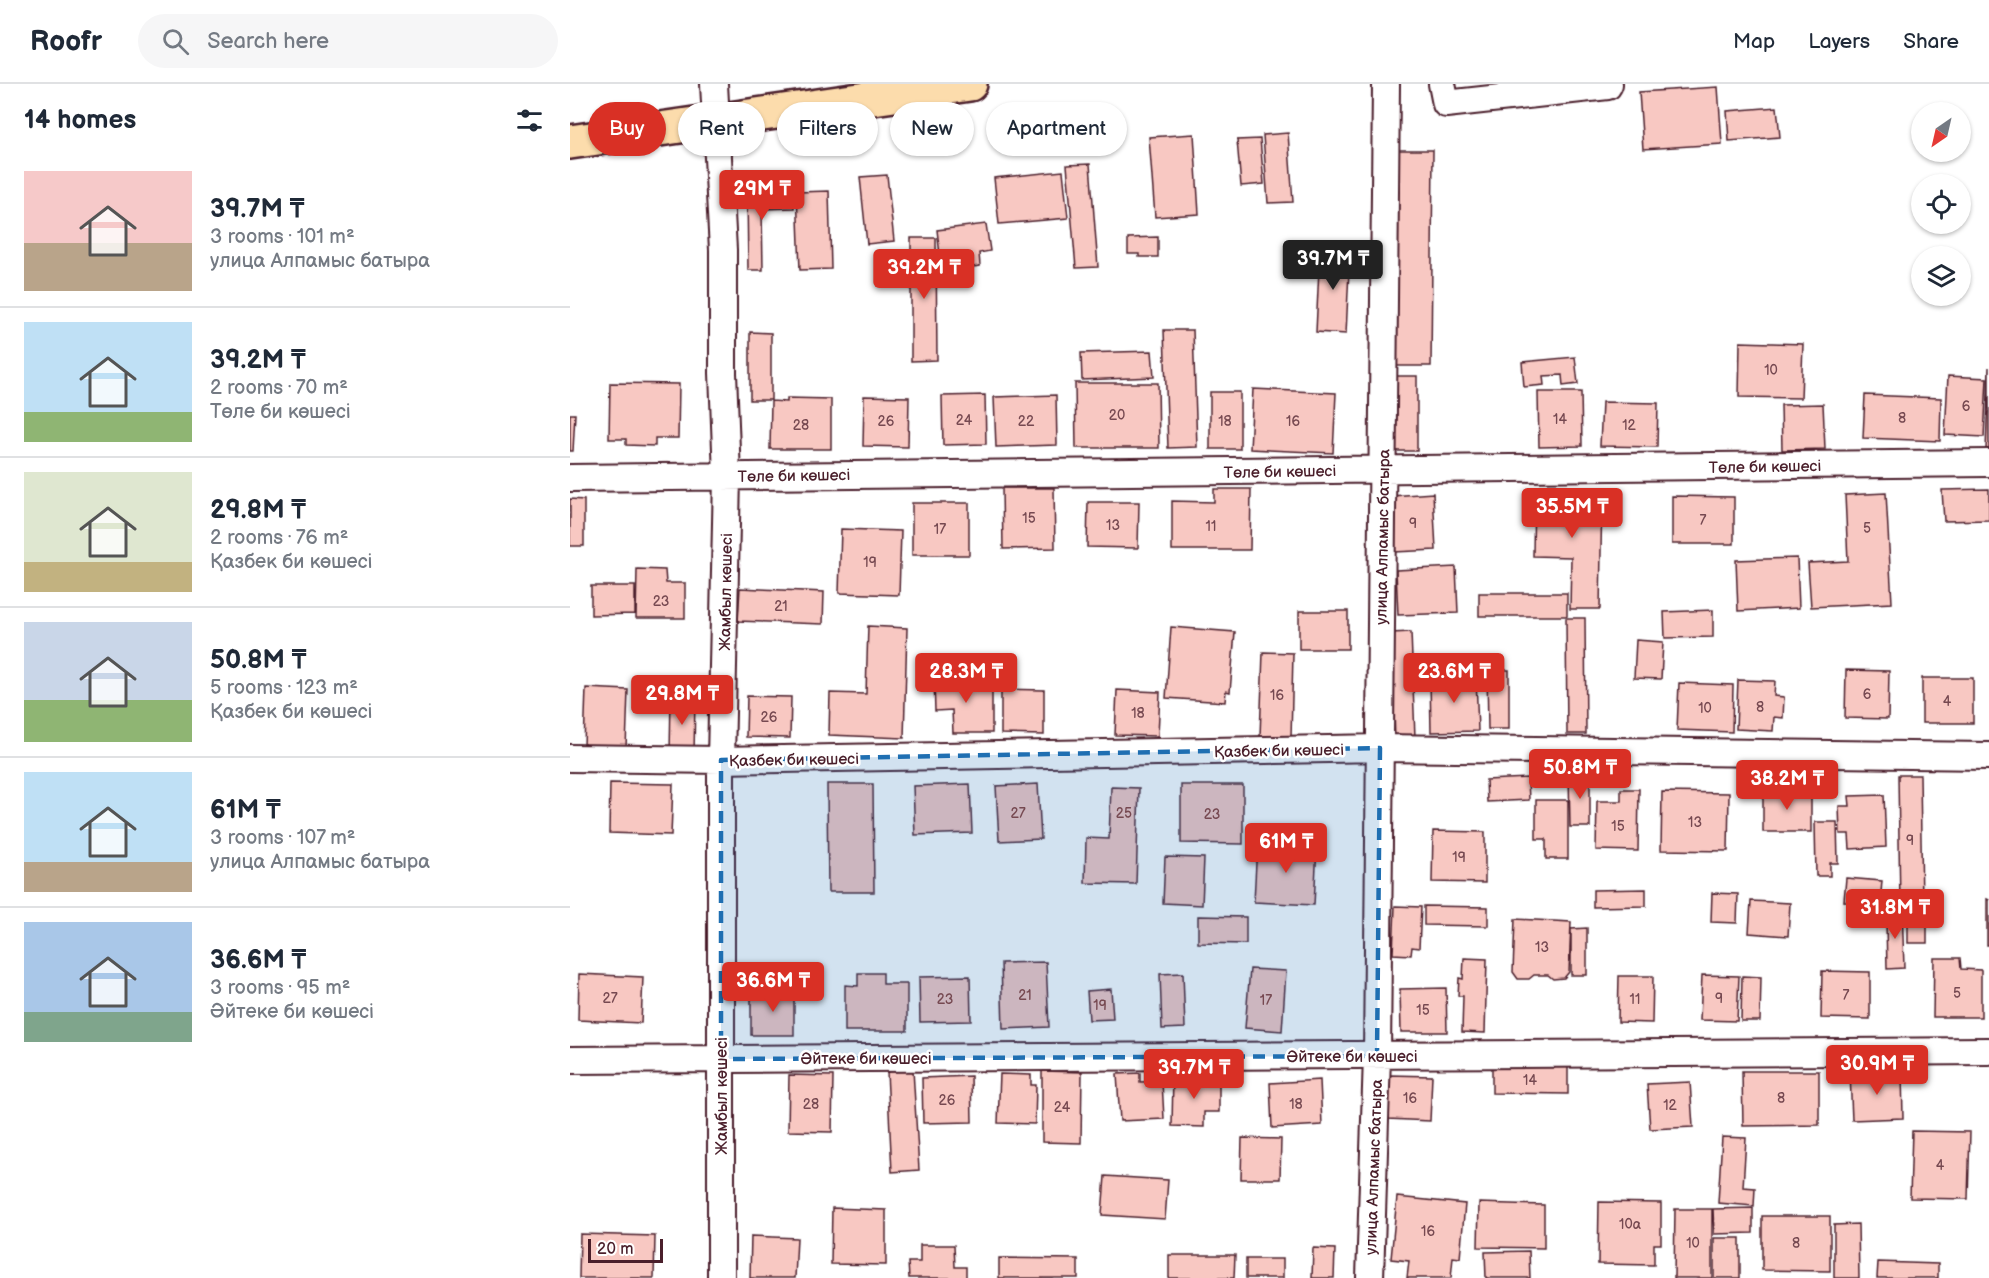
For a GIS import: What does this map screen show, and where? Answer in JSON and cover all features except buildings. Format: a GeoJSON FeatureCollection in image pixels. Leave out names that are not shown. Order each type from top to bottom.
{"type":"FeatureCollection","features":[{"type":"Feature","properties":{"kind":"highway"},"geometry":{"type":"LineString","coordinates":[[765,115],[970,84]]}},
{"type":"Feature","properties":{"kind":"highway"},"geometry":{"type":"LineString","coordinates":[[570,142],[678,127]]}},
{"type":"Feature","properties":{"kind":"street","name":"Жамбыл көшесі"},"geometry":{"type":"LineString","coordinates":[[714,84],[715,102]]}},
{"type":"Feature","properties":{"kind":"street","name":"улица Алпамыс батыра"},"geometry":{"type":"LineString","coordinates":[[1370,1278],[1377,1056],[1386,84]]}},
{"type":"Feature","properties":{"kind":"street"},"geometry":{"type":"LineString","coordinates":[[1442,84],[1446,104],[1608,86],[1609,84]]}},
{"type":"Feature","properties":{"kind":"street","name":"Жамбыл көшесі"},"geometry":{"type":"LineString","coordinates":[[718,156],[723,250],[723,373],[727,476],[721,760],[721,1278]]}},
{"type":"Feature","properties":{"kind":"street","name":"Төле би көшесі"},"geometry":{"type":"LineString","coordinates":[[570,478],[1989,463]]}},
{"type":"Feature","properties":{"kind":"street","name":"Қазбек би көшесі"},"geometry":{"type":"LineString","coordinates":[[570,758],[721,760],[1380,748],[1989,756]]}},
{"type":"Feature","properties":{"kind":"street","name":"Әйтеке би көшесі"},"geometry":{"type":"LineString","coordinates":[[570,1060],[1989,1051]]}},
{"type":"Feature","properties":{"kind":"highlighted area"},"geometry":{"type":"Polygon","coordinates":[[[1380,748],[1377,1056],[721,1059],[721,760],[1380,748]]]}}]}
